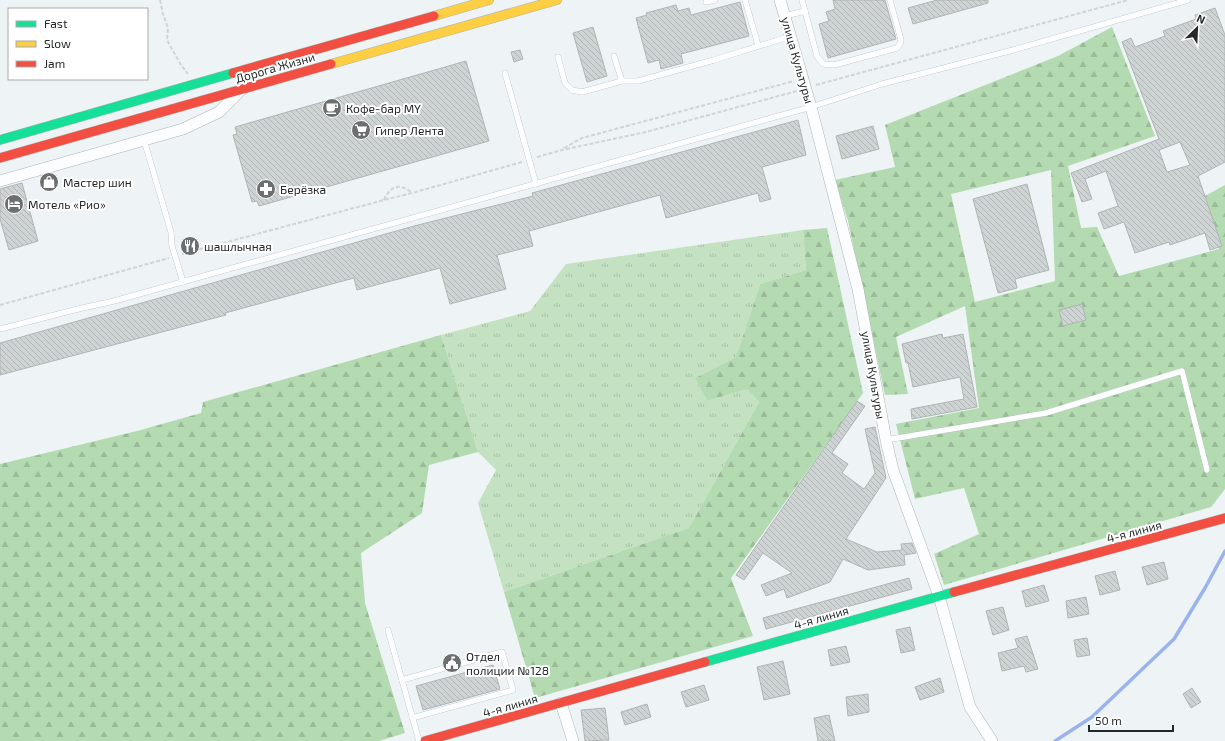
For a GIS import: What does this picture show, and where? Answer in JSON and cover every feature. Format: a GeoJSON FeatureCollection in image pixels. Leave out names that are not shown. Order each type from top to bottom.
{"type":"FeatureCollection","features":[{"type":"Feature","properties":{"kind":"main road","name":"Дорога Жизни"},"geometry":{"type":"LineString","coordinates":[[0,140],[488,0]]}},
{"type":"Feature","properties":{"kind":"main road","name":"Дорога Жизни"},"geometry":{"type":"LineString","coordinates":[[0,158],[557,0]]}},
{"type":"Feature","properties":{"kind":"main road","name":"4-я линия"},"geometry":{"type":"LineString","coordinates":[[425,741],[939,596],[1225,518]]}},
{"type":"Feature","properties":{"kind":"street","name":"улица Культуры"},"geometry":{"type":"LineString","coordinates":[[780,0],[790,36],[807,84],[811,107],[858,289],[893,470],[939,596],[970,707],[992,741]]}},
{"type":"Feature","properties":{"kind":"street"},"geometry":{"type":"LineString","coordinates":[[0,181],[183,129],[205,120],[219,112],[242,89]]}},
{"type":"Feature","properties":{"kind":"street"},"geometry":{"type":"LineString","coordinates":[[562,703],[573,741]]}},
{"type":"Feature","properties":{"kind":"lane"},"geometry":{"type":"LineString","coordinates":[[706,2],[715,0]]}},
{"type":"Feature","properties":{"kind":"lane"},"geometry":{"type":"LineString","coordinates":[[745,0],[758,46]]}},
{"type":"Feature","properties":{"kind":"lane"},"geometry":{"type":"LineString","coordinates":[[802,0],[817,56],[824,64],[834,65],[897,48],[901,40],[890,0]]}},
{"type":"Feature","properties":{"kind":"lane"},"geometry":{"type":"LineString","coordinates":[[0,329],[114,301],[183,282],[811,107],[882,84],[1013,50],[1188,0]]}},
{"type":"Feature","properties":{"kind":"lane"},"geometry":{"type":"LineString","coordinates":[[785,16],[805,11]]}},
{"type":"Feature","properties":{"kind":"lane"},"geometry":{"type":"LineString","coordinates":[[558,57],[565,83],[572,90],[582,92],[622,81],[638,81],[714,60],[790,36]]}},
{"type":"Feature","properties":{"kind":"lane"},"geometry":{"type":"LineString","coordinates":[[614,56],[622,81]]}},
{"type":"Feature","properties":{"kind":"lane"},"geometry":{"type":"LineString","coordinates":[[505,73],[536,184]]}},
{"type":"Feature","properties":{"kind":"lane"},"geometry":{"type":"LineString","coordinates":[[144,140],[171,232],[172,246],[183,282]]}},
{"type":"Feature","properties":{"kind":"lane"},"geometry":{"type":"LineString","coordinates":[[886,440],[1046,413],[1182,371],[1207,470]]}},
{"type":"Feature","properties":{"kind":"lane"},"geometry":{"type":"LineString","coordinates":[[388,630],[419,741]]}},
{"type":"Feature","properties":{"kind":"lane"},"geometry":{"type":"LineString","coordinates":[[402,680],[502,652],[513,690],[412,718]]}},
{"type":"Feature","properties":{"kind":"path"},"geometry":{"type":"LineString","coordinates":[[160,0],[168,28],[167,40],[181,65],[190,76]]}},
{"type":"Feature","properties":{"kind":"path"},"geometry":{"type":"LineString","coordinates":[[562,150],[582,138],[807,84],[1128,0]]}},
{"type":"Feature","properties":{"kind":"path"},"geometry":{"type":"LineString","coordinates":[[0,305],[175,256],[412,193],[562,150],[646,132],[794,92],[807,84]]}},
{"type":"Feature","properties":{"kind":"path"},"geometry":{"type":"LineString","coordinates":[[384,200],[388,191],[396,187],[405,188],[412,193]]}},
{"type":"Feature","properties":{"kind":"green space"},"geometry":{"type":"Polygon","coordinates":[[[1112,27],[1155,136],[1068,166],[1081,228],[1097,227],[1119,276],[1219,249],[1205,196],[1225,185],[1225,489],[1211,507],[944,585],[934,554],[979,534],[964,488],[915,499],[896,424],[979,408],[965,306],[896,337],[908,394],[885,395],[848,221],[835,180],[895,167],[885,125],[1058,56],[1112,27]],[[1051,170],[951,194],[975,302],[1055,281],[1051,170]]]}},
{"type":"Feature","properties":{"kind":"green space"},"geometry":{"type":"Polygon","coordinates":[[[827,228],[863,393],[731,578],[753,636],[535,698],[504,592],[689,528],[759,402],[747,389],[707,401],[695,378],[736,357],[760,284],[806,270],[803,230],[827,228]]]}},
{"type":"Feature","properties":{"kind":"green space"},"geometry":{"type":"Polygon","coordinates":[[[803,230],[806,270],[760,284],[736,357],[695,378],[707,401],[747,389],[759,402],[689,528],[504,592],[478,503],[496,470],[478,452],[441,335],[530,311],[566,264],[803,230]]]}},
{"type":"Feature","properties":{"kind":"green space"},"geometry":{"type":"Polygon","coordinates":[[[441,335],[478,452],[429,465],[422,513],[361,553],[365,603],[405,733],[379,741],[0,741],[0,464],[137,431],[201,413],[203,402],[441,335]]]}},
{"type":"Feature","properties":{"kind":"building"},"geometry":{"type":"Polygon","coordinates":[[[833,0],[885,0],[896,39],[828,58],[819,24],[829,21],[826,12],[835,9],[833,0]]]}},
{"type":"Feature","properties":{"kind":"building"},"geometry":{"type":"Polygon","coordinates":[[[937,0],[988,0],[988,3],[913,24],[908,8],[937,0]]]}},
{"type":"Feature","properties":{"kind":"building"},"geometry":{"type":"Polygon","coordinates":[[[740,2],[749,36],[681,54],[683,63],[661,69],[659,60],[648,63],[636,18],[647,15],[646,13],[676,5],[678,11],[689,8],[691,15],[740,2]]]}},
{"type":"Feature","properties":{"kind":"building"},"geometry":{"type":"Polygon","coordinates":[[[1215,8],[1225,35],[1225,162],[1198,176],[1222,246],[1210,250],[1205,233],[1170,245],[1169,242],[1135,253],[1124,222],[1104,229],[1098,213],[1118,206],[1106,171],[1085,179],[1092,199],[1082,202],[1071,173],[1159,139],[1122,42],[1131,38],[1135,47],[1165,36],[1163,31],[1196,19],[1195,15],[1215,8]],[[1180,142],[1159,150],[1167,172],[1190,165],[1180,142]]]}},
{"type":"Feature","properties":{"kind":"building"},"geometry":{"type":"Polygon","coordinates":[[[593,27],[607,76],[587,82],[573,33],[593,27]]]}},
{"type":"Feature","properties":{"kind":"building"},"geometry":{"type":"Polygon","coordinates":[[[520,50],[523,59],[514,62],[511,52],[520,50]]]}},
{"type":"Feature","properties":{"kind":"building","name":"Гипер Лента"},"geometry":{"type":"Polygon","coordinates":[[[466,61],[489,141],[259,206],[257,201],[252,202],[233,135],[237,134],[235,127],[466,61]]]}},
{"type":"Feature","properties":{"kind":"building"},"geometry":{"type":"Polygon","coordinates":[[[798,120],[806,155],[762,167],[771,199],[760,202],[758,193],[666,218],[660,195],[529,231],[533,246],[497,255],[506,289],[450,304],[440,268],[357,290],[354,278],[225,313],[226,315],[0,375],[0,343],[414,226],[533,196],[532,193],[798,120]]]}},
{"type":"Feature","properties":{"kind":"building"},"geometry":{"type":"Polygon","coordinates":[[[873,126],[879,149],[842,159],[836,136],[873,126]]]}},
{"type":"Feature","properties":{"kind":"building","name":"Мотель «Рио»"},"geometry":{"type":"Polygon","coordinates":[[[22,183],[38,241],[9,250],[0,219],[0,189],[22,183]]]}},
{"type":"Feature","properties":{"kind":"building"},"geometry":{"type":"Polygon","coordinates":[[[1027,184],[1049,270],[1015,279],[1017,288],[998,293],[973,199],[1027,184]]]}},
{"type":"Feature","properties":{"kind":"building"},"geometry":{"type":"Polygon","coordinates":[[[1082,304],[1086,320],[1063,326],[1059,310],[1082,304]]]}},
{"type":"Feature","properties":{"kind":"building"},"geometry":{"type":"Polygon","coordinates":[[[942,334],[943,338],[963,334],[977,407],[912,419],[911,409],[964,399],[960,377],[913,387],[902,344],[942,334]]]}},
{"type":"Feature","properties":{"kind":"building"},"geometry":{"type":"Polygon","coordinates":[[[857,401],[865,406],[832,453],[848,464],[842,473],[864,489],[875,473],[865,429],[875,427],[886,478],[846,539],[877,552],[902,550],[901,544],[912,543],[916,553],[904,555],[905,565],[868,570],[843,559],[830,582],[787,598],[784,589],[766,596],[761,585],[792,573],[763,553],[744,580],[736,575],[857,401]]]}},
{"type":"Feature","properties":{"kind":"building"},"geometry":{"type":"Polygon","coordinates":[[[1164,562],[1168,579],[1147,585],[1142,567],[1164,562]]]}},
{"type":"Feature","properties":{"kind":"building"},"geometry":{"type":"Polygon","coordinates":[[[1115,571],[1120,590],[1100,595],[1095,576],[1115,571]]]}},
{"type":"Feature","properties":{"kind":"building"},"geometry":{"type":"Polygon","coordinates":[[[909,578],[912,589],[766,629],[763,618],[909,578]]]}},
{"type":"Feature","properties":{"kind":"building"},"geometry":{"type":"Polygon","coordinates":[[[1044,585],[1049,601],[1026,607],[1022,591],[1044,585]]]}},
{"type":"Feature","properties":{"kind":"building"},"geometry":{"type":"Polygon","coordinates":[[[1086,597],[1089,614],[1068,618],[1066,601],[1086,597]]]}},
{"type":"Feature","properties":{"kind":"building"},"geometry":{"type":"Polygon","coordinates":[[[1003,607],[1009,630],[993,635],[986,611],[1003,607]]]}},
{"type":"Feature","properties":{"kind":"building"},"geometry":{"type":"Polygon","coordinates":[[[910,627],[915,650],[901,653],[896,630],[910,627]]]}},
{"type":"Feature","properties":{"kind":"building"},"geometry":{"type":"Polygon","coordinates":[[[1027,636],[1038,669],[1026,672],[1024,666],[1002,671],[998,653],[1018,648],[1015,639],[1027,636]]]}},
{"type":"Feature","properties":{"kind":"building"},"geometry":{"type":"Polygon","coordinates":[[[1087,638],[1090,655],[1077,657],[1074,640],[1087,638]]]}},
{"type":"Feature","properties":{"kind":"building"},"geometry":{"type":"Polygon","coordinates":[[[846,646],[850,662],[831,666],[828,650],[846,646]]]}},
{"type":"Feature","properties":{"kind":"building"},"geometry":{"type":"Polygon","coordinates":[[[783,661],[790,694],[764,700],[757,667],[783,661]]]}},
{"type":"Feature","properties":{"kind":"building"},"geometry":{"type":"Polygon","coordinates":[[[493,665],[500,689],[423,710],[416,686],[493,665]]]}},
{"type":"Feature","properties":{"kind":"building"},"geometry":{"type":"Polygon","coordinates":[[[940,678],[944,692],[920,700],[915,687],[940,678]]]}},
{"type":"Feature","properties":{"kind":"building"},"geometry":{"type":"Polygon","coordinates":[[[704,685],[709,700],[686,707],[681,692],[704,685]]]}},
{"type":"Feature","properties":{"kind":"building"},"geometry":{"type":"Polygon","coordinates":[[[1192,688],[1201,702],[1191,708],[1183,694],[1192,688]]]}},
{"type":"Feature","properties":{"kind":"building"},"geometry":{"type":"Polygon","coordinates":[[[868,694],[869,712],[848,716],[846,697],[868,694]]]}},
{"type":"Feature","properties":{"kind":"building"},"geometry":{"type":"Polygon","coordinates":[[[647,704],[651,717],[625,725],[621,712],[647,704]]]}},
{"type":"Feature","properties":{"kind":"building"},"geometry":{"type":"Polygon","coordinates":[[[605,708],[609,740],[585,741],[581,710],[605,708]]]}},
{"type":"Feature","properties":{"kind":"building"},"geometry":{"type":"Polygon","coordinates":[[[829,715],[835,741],[818,741],[814,718],[829,715]]]}},
{"type":"Feature","properties":{"kind":"waterway"},"geometry":{"type":"LineString","coordinates":[[1055,741],[1092,717],[1174,639],[1205,588],[1225,551]]}},
{"type":"Feature","properties":{"kind":"traffic: fast"},"geometry":{"type":"LineString","coordinates":[[0,140],[233,73]]}},
{"type":"Feature","properties":{"kind":"traffic: fast"},"geometry":{"type":"LineString","coordinates":[[705,662],[954,592]]}},
{"type":"Feature","properties":{"kind":"traffic: slow"},"geometry":{"type":"LineString","coordinates":[[434,16],[489,0]]}},
{"type":"Feature","properties":{"kind":"traffic: slow"},"geometry":{"type":"LineString","coordinates":[[331,64],[557,0]]}},
{"type":"Feature","properties":{"kind":"traffic: jam"},"geometry":{"type":"LineString","coordinates":[[233,73],[434,16]]}},
{"type":"Feature","properties":{"kind":"traffic: jam"},"geometry":{"type":"LineString","coordinates":[[0,158],[331,64]]}},
{"type":"Feature","properties":{"kind":"traffic: jam"},"geometry":{"type":"LineString","coordinates":[[954,592],[1225,518]]}},
{"type":"Feature","properties":{"kind":"traffic: jam"},"geometry":{"type":"LineString","coordinates":[[425,741],[705,662]]}},
{"type":"Feature","properties":{"kind":"place","name":"Кофе-бар MY"},"geometry":{"type":"Point","coordinates":[332,108]}},
{"type":"Feature","properties":{"kind":"place","name":"Гипер Лента"},"geometry":{"type":"Point","coordinates":[361,130]}},
{"type":"Feature","properties":{"kind":"place","name":"Мастер шин"},"geometry":{"type":"Point","coordinates":[49,182]}},
{"type":"Feature","properties":{"kind":"place","name":"Берёзка"},"geometry":{"type":"Point","coordinates":[266,189]}},
{"type":"Feature","properties":{"kind":"place","name":"Мотель «Рио»"},"geometry":{"type":"Point","coordinates":[14,204]}},
{"type":"Feature","properties":{"kind":"place","name":"шашлычная"},"geometry":{"type":"Point","coordinates":[190,246]}},
{"type":"Feature","properties":{"kind":"place","name":"Отдел полиции №128"},"geometry":{"type":"Point","coordinates":[452,663]}}]}
